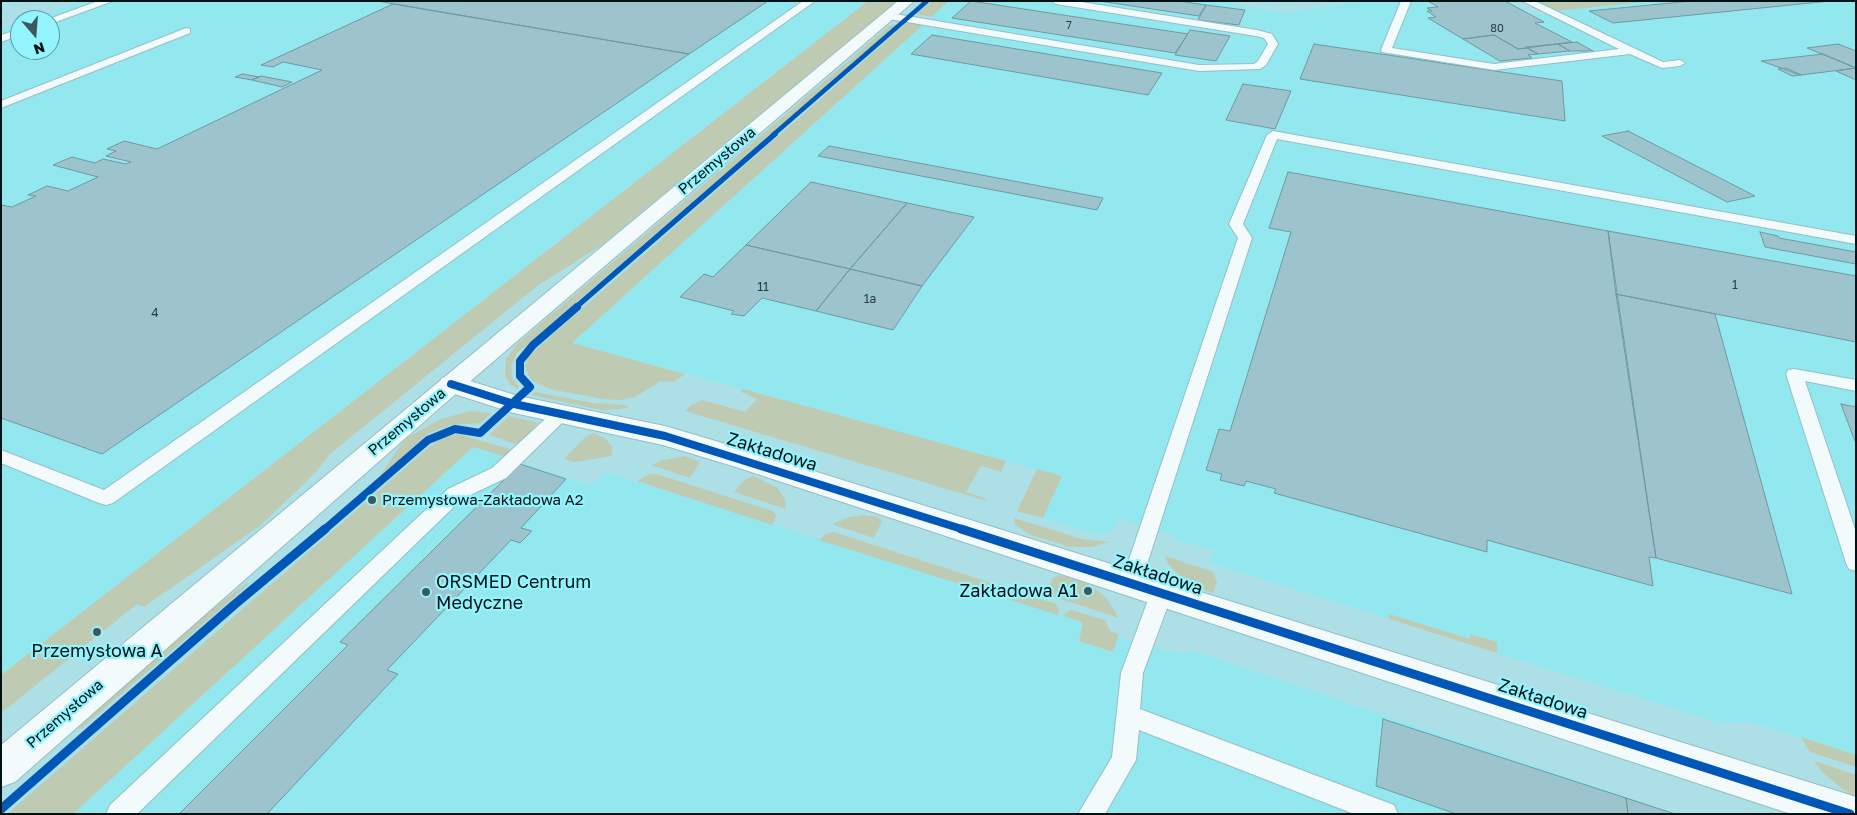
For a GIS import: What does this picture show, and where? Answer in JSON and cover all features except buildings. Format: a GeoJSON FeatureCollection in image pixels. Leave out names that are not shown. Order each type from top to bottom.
{"type":"FeatureCollection","features":[{"type":"Feature","properties":{"kind":"street","name":"Przemysłowa"},"geometry":{"type":"LineString","coordinates":[[1,768],[451,384],[907,1]]}},
{"type":"Feature","properties":{"kind":"street","name":"Zakładowa"},"geometry":{"type":"LineString","coordinates":[[451,384],[514,404],[665,436],[746,460],[1850,814]]}},
{"type":"Feature","properties":{"kind":"lane"},"geometry":{"type":"LineString","coordinates":[[60,18],[108,1]]}},
{"type":"Feature","properties":{"kind":"lane"},"geometry":{"type":"LineString","coordinates":[[1,456],[106,498],[810,1]]}},
{"type":"Feature","properties":{"kind":"lane"},"geometry":{"type":"LineString","coordinates":[[890,16],[1199,68],[1256,66],[1262,63],[1273,44],[1268,36],[1257,33],[1056,1]]}},
{"type":"Feature","properties":{"kind":"lane"},"geometry":{"type":"LineString","coordinates":[[1406,1],[1386,50],[1494,67],[1631,52]]}},
{"type":"Feature","properties":{"kind":"lane"},"geometry":{"type":"LineString","coordinates":[[1527,1],[1631,52],[1662,65],[1680,63]]}},
{"type":"Feature","properties":{"kind":"lane"},"geometry":{"type":"LineString","coordinates":[[1,105],[186,30]]}},
{"type":"Feature","properties":{"kind":"lane"},"geometry":{"type":"LineString","coordinates":[[1131,583],[1245,238],[1236,224],[1274,135],[1856,240]]}},
{"type":"Feature","properties":{"kind":"lane"},"geometry":{"type":"LineString","coordinates":[[1856,386],[1794,374],[1856,563]]}},
{"type":"Feature","properties":{"kind":"lane"},"geometry":{"type":"LineString","coordinates":[[119,814],[455,494],[500,473],[561,414]]}},
{"type":"Feature","properties":{"kind":"lane"},"geometry":{"type":"LineString","coordinates":[[1091,814],[1124,760],[1132,673],[1162,592]]}},
{"type":"Feature","properties":{"kind":"lane"},"geometry":{"type":"LineString","coordinates":[[1127,715],[1239,756],[1385,814]]}},
{"type":"Feature","properties":{"kind":"shaded area"},"geometry":{"type":"Polygon","coordinates":[[[82,1],[868,1],[1,675],[1,29],[10,26],[10,60],[60,60],[60,10],[56,10],[82,1]]]}},
{"type":"Feature","properties":{"kind":"shaded area"},"geometry":{"type":"Polygon","coordinates":[[[949,1],[1230,1],[1236,5],[1285,13],[1365,1],[1508,1],[1534,14],[1654,1],[1856,1],[1856,755],[1750,722],[1720,723],[1497,653],[1497,642],[1470,634],[1470,639],[1389,615],[1389,619],[1210,563],[1214,550],[1175,540],[1176,536],[1119,519],[1114,528],[1104,534],[1092,533],[1043,518],[1061,476],[572,343],[949,1]]]}},
{"type":"Feature","properties":{"kind":"shaded area"},"geometry":{"type":"Polygon","coordinates":[[[473,447],[587,484],[597,481],[606,472],[1064,616],[1083,623],[1113,652],[1119,637],[1171,652],[1184,654],[1191,650],[1677,814],[73,814],[473,447]]]}},
{"type":"Feature","properties":{"kind":"green space"},"geometry":{"type":"Polygon","coordinates":[[[868,1],[897,1],[603,244],[536,287],[330,454],[316,472],[261,525],[144,607],[137,604],[1,713],[1,675],[868,1]]]}},
{"type":"Feature","properties":{"kind":"green space"},"geometry":{"type":"Polygon","coordinates":[[[932,1],[949,1],[931,17],[916,14],[932,1]]]}},
{"type":"Feature","properties":{"kind":"green space"},"geometry":{"type":"Polygon","coordinates":[[[1538,1],[1654,1],[1556,11],[1538,1]]]}},
{"type":"Feature","properties":{"kind":"green space"},"geometry":{"type":"Polygon","coordinates":[[[908,22],[924,24],[572,343],[685,374],[674,382],[661,381],[635,397],[621,400],[603,399],[549,389],[531,380],[525,367],[528,357],[533,352],[908,22]]]}},
{"type":"Feature","properties":{"kind":"green space"},"geometry":{"type":"Polygon","coordinates":[[[899,23],[517,353],[511,366],[512,378],[519,387],[517,389],[510,384],[505,376],[506,359],[518,343],[889,26],[899,23]]]}},
{"type":"Feature","properties":{"kind":"green space"},"geometry":{"type":"Polygon","coordinates":[[[743,389],[1006,461],[1001,472],[981,466],[966,492],[985,498],[987,501],[685,411],[691,405],[703,400],[745,412],[757,399],[741,392],[743,389]]]}},
{"type":"Feature","properties":{"kind":"green space"},"geometry":{"type":"Polygon","coordinates":[[[535,392],[593,403],[625,405],[630,408],[601,410],[531,395],[535,392]]]}},
{"type":"Feature","properties":{"kind":"green space"},"geometry":{"type":"Polygon","coordinates":[[[470,411],[491,413],[481,423],[451,425],[429,433],[379,477],[408,437],[441,419],[470,411]]]}},
{"type":"Feature","properties":{"kind":"green space"},"geometry":{"type":"Polygon","coordinates":[[[509,416],[536,422],[537,424],[518,445],[489,435],[509,416]]]}},
{"type":"Feature","properties":{"kind":"green space"},"geometry":{"type":"Polygon","coordinates":[[[593,433],[605,438],[612,447],[612,456],[574,462],[564,459],[585,437],[593,433]]]}},
{"type":"Feature","properties":{"kind":"green space"},"geometry":{"type":"Polygon","coordinates":[[[459,434],[513,450],[506,457],[473,447],[73,814],[7,814],[428,448],[445,436],[459,434]]]}},
{"type":"Feature","properties":{"kind":"green space"},"geometry":{"type":"Polygon","coordinates":[[[685,456],[700,462],[690,478],[651,465],[663,460],[685,456]]]}},
{"type":"Feature","properties":{"kind":"green space"},"geometry":{"type":"Polygon","coordinates":[[[1037,469],[1062,476],[1043,518],[1017,511],[1037,469]]]}},
{"type":"Feature","properties":{"kind":"green space"},"geometry":{"type":"Polygon","coordinates":[[[649,474],[656,474],[773,511],[776,515],[775,520],[772,525],[637,481],[649,474]]]}},
{"type":"Feature","properties":{"kind":"green space"},"geometry":{"type":"Polygon","coordinates":[[[753,476],[778,488],[785,500],[786,509],[734,492],[744,480],[753,476]]]}},
{"type":"Feature","properties":{"kind":"green space"},"geometry":{"type":"Polygon","coordinates":[[[865,515],[878,517],[882,521],[874,538],[832,524],[850,517],[865,515]]]}},
{"type":"Feature","properties":{"kind":"green space"},"geometry":{"type":"Polygon","coordinates":[[[1014,518],[1082,539],[1109,542],[1092,547],[1070,547],[1028,534],[1015,524],[1014,518]]]}},
{"type":"Feature","properties":{"kind":"green space"},"geometry":{"type":"Polygon","coordinates":[[[834,532],[1056,604],[1059,609],[1058,615],[819,540],[826,534],[834,532]]]}},
{"type":"Feature","properties":{"kind":"green space"},"geometry":{"type":"Polygon","coordinates":[[[1165,556],[1213,572],[1217,582],[1213,593],[1197,588],[1183,580],[1168,564],[1165,556]]]}},
{"type":"Feature","properties":{"kind":"green space"},"geometry":{"type":"Polygon","coordinates":[[[1060,575],[1088,584],[1098,591],[1107,599],[1119,618],[1045,594],[1053,578],[1060,575]]]}},
{"type":"Feature","properties":{"kind":"green space"},"geometry":{"type":"Polygon","coordinates":[[[247,583],[249,584],[246,587],[81,729],[78,728],[137,671],[199,618],[247,583]]]}},
{"type":"Feature","properties":{"kind":"green space"},"geometry":{"type":"Polygon","coordinates":[[[1071,610],[1105,620],[1110,631],[1119,634],[1113,652],[1079,641],[1083,623],[1064,616],[1065,613],[1071,610]]]}},
{"type":"Feature","properties":{"kind":"green space"},"geometry":{"type":"Polygon","coordinates":[[[1389,614],[1470,639],[1470,634],[1497,642],[1497,653],[1389,619],[1389,614]]]}},
{"type":"Feature","properties":{"kind":"green space"},"geometry":{"type":"Polygon","coordinates":[[[1801,737],[1856,755],[1856,767],[1810,752],[1801,737]]]}},
{"type":"Feature","properties":{"kind":"green space"},"geometry":{"type":"Polygon","coordinates":[[[1814,761],[1856,775],[1856,800],[1823,773],[1814,761]]]}},
{"type":"Feature","properties":{"kind":"cycle path"},"geometry":{"type":"LineString","coordinates":[[1,809],[234,605],[378,485],[428,440],[455,429],[480,433],[530,387],[524,383],[520,376],[520,361],[533,345],[927,1]]}},
{"type":"Feature","properties":{"kind":"cycle path"},"geometry":{"type":"LineString","coordinates":[[451,384],[514,404],[665,436],[746,460],[1850,814]]}},
{"type":"Feature","properties":{"kind":"place","name":"Przemysłowa-Zakładowa A2"},"geometry":{"type":"Point","coordinates":[372,500]}},
{"type":"Feature","properties":{"kind":"place","name":"Zakładowa A1"},"geometry":{"type":"Point","coordinates":[1088,591]}},
{"type":"Feature","properties":{"kind":"place","name":"ORSMED Centrum Medyczne"},"geometry":{"type":"Point","coordinates":[426,592]}},
{"type":"Feature","properties":{"kind":"place","name":"Przemysłowa A"},"geometry":{"type":"Point","coordinates":[97,632]}}]}
